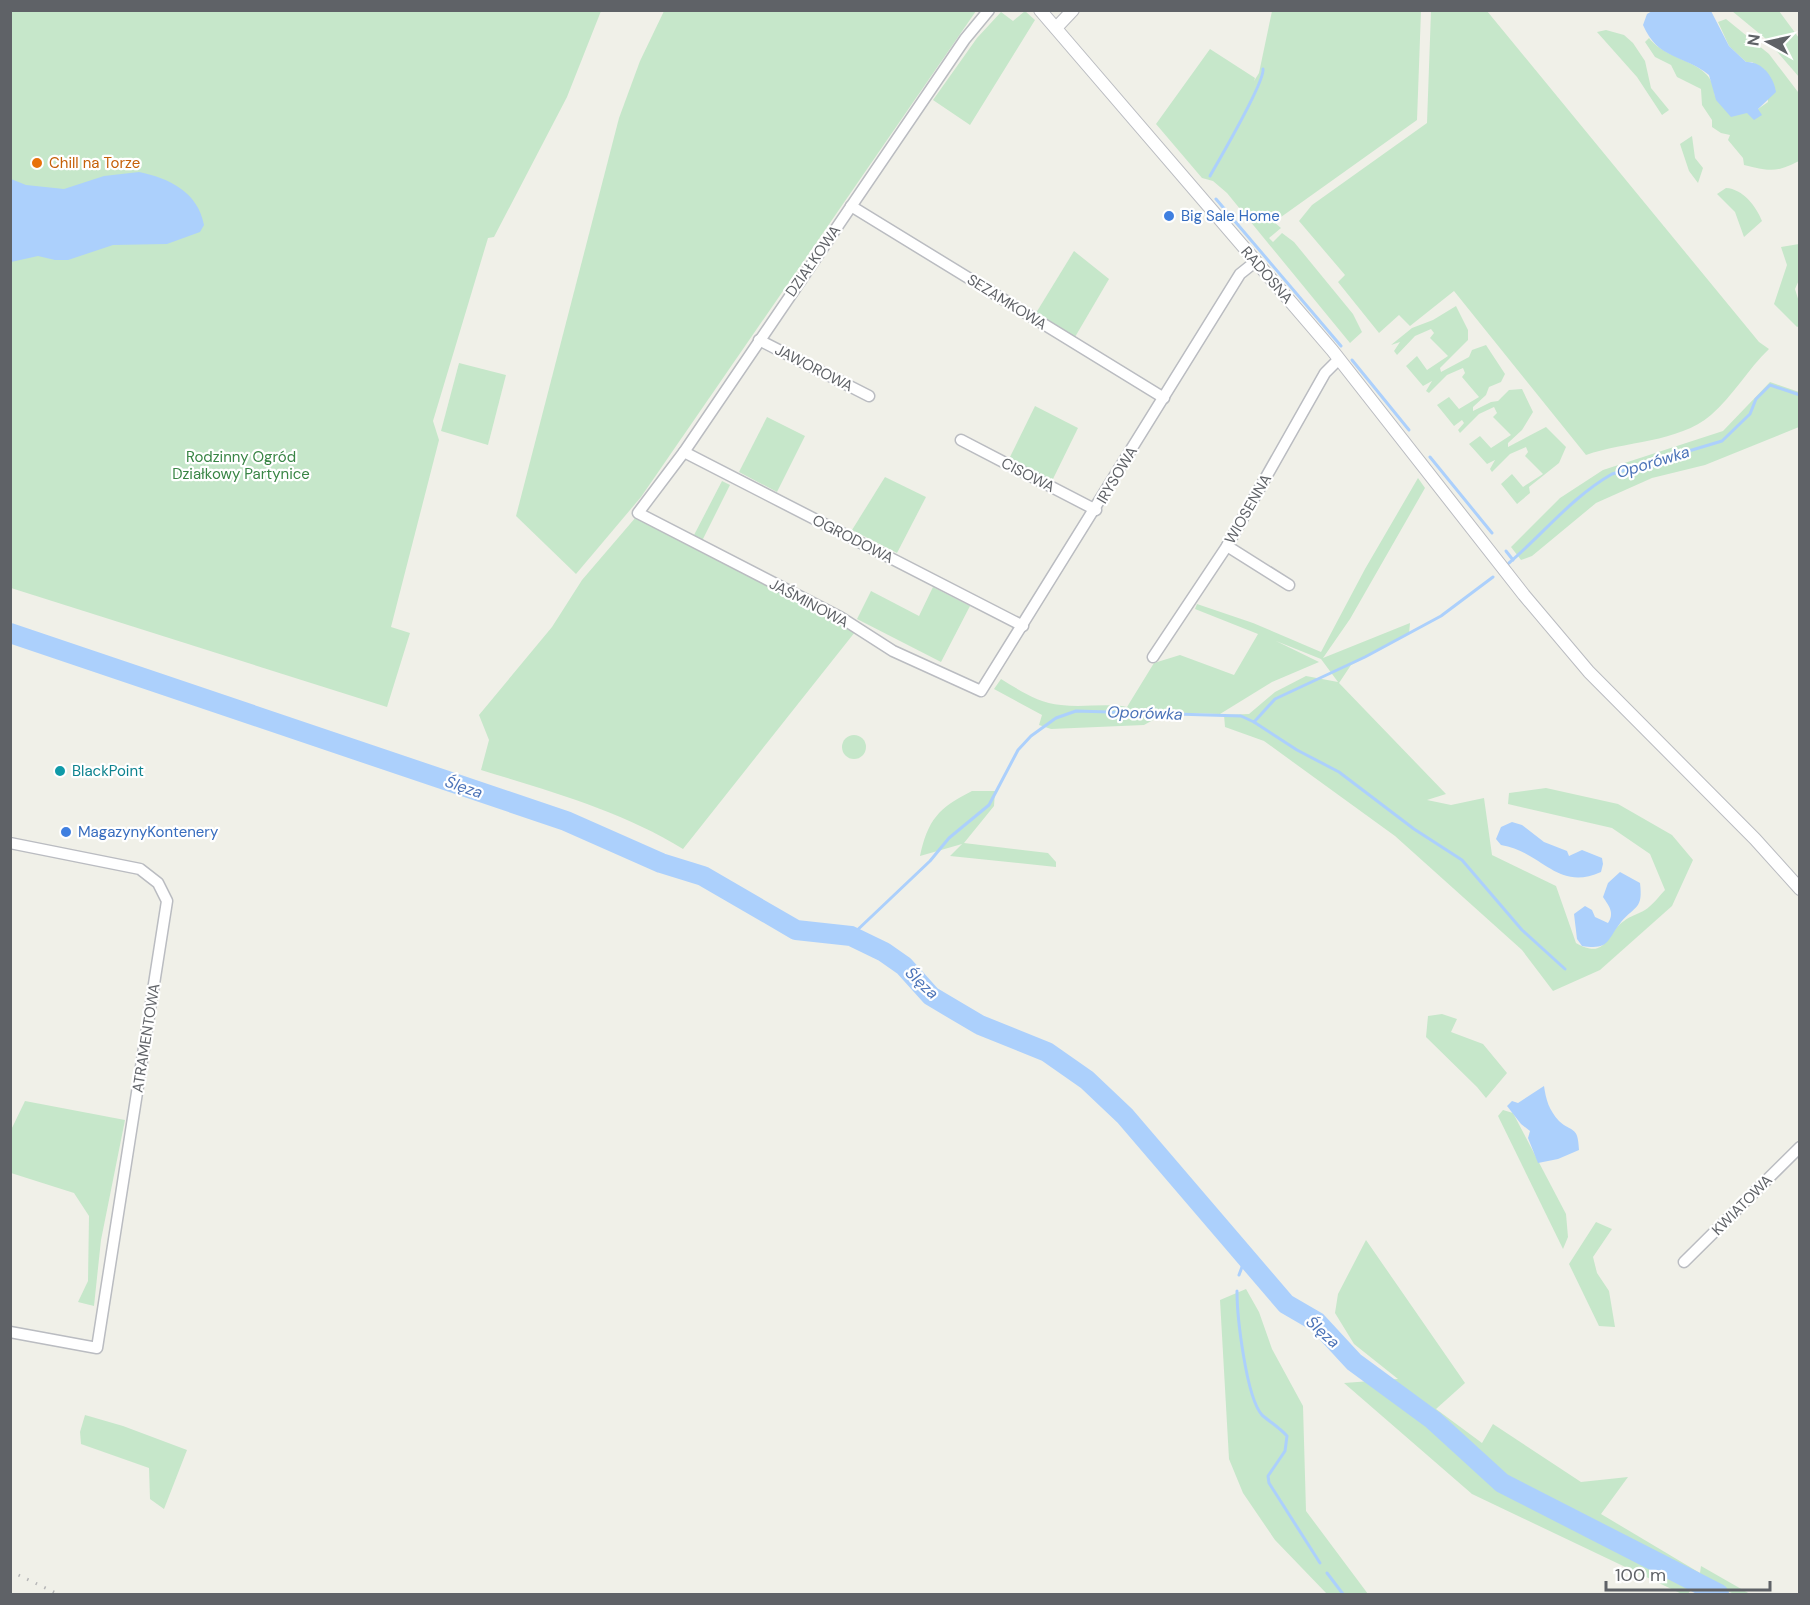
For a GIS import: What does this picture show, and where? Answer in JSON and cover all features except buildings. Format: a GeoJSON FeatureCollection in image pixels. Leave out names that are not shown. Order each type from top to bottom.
{"type":"FeatureCollection","features":[{"type":"Feature","properties":{"kind":"street","name":"DZIAŁKOWA"},"geometry":{"type":"LineString","coordinates":[[638,513],[684,452],[965,39],[989,10]]}},
{"type":"Feature","properties":{"kind":"street","name":"RADOSNA"},"geometry":{"type":"LineString","coordinates":[[1040,10],[1339,359],[1486,546],[1589,672],[1755,839],[1800,889]]}},
{"type":"Feature","properties":{"kind":"street"},"geometry":{"type":"LineString","coordinates":[[1056,28],[1073,10]]}},
{"type":"Feature","properties":{"kind":"street","name":"SEZAMKOWA"},"geometry":{"type":"LineString","coordinates":[[851,206],[1164,399]]}},
{"type":"Feature","properties":{"kind":"street","name":"IRYSOWA"},"geometry":{"type":"LineString","coordinates":[[981,691],[1096,510],[1240,274],[1255,262]]}},
{"type":"Feature","properties":{"kind":"street","name":"JAWOROWA"},"geometry":{"type":"LineString","coordinates":[[759,340],[869,396]]}},
{"type":"Feature","properties":{"kind":"street","name":"WIOSENNA"},"geometry":{"type":"LineString","coordinates":[[1153,657],[1227,546],[1325,373],[1339,359]]}},
{"type":"Feature","properties":{"kind":"street","name":"CISOWA"},"geometry":{"type":"LineString","coordinates":[[961,440],[1096,510]]}},
{"type":"Feature","properties":{"kind":"street","name":"OGRODOWA"},"geometry":{"type":"LineString","coordinates":[[684,452],[1023,626]]}},
{"type":"Feature","properties":{"kind":"street","name":"JAŚMINOWA"},"geometry":{"type":"LineString","coordinates":[[638,513],[840,617],[893,651],[981,691]]}},
{"type":"Feature","properties":{"kind":"street"},"geometry":{"type":"LineString","coordinates":[[1227,546],[1289,585]]}},
{"type":"Feature","properties":{"kind":"street","name":"ATRAMENTOWA"},"geometry":{"type":"LineString","coordinates":[[10,843],[140,869],[158,883],[167,901],[97,1348],[10,1332]]}},
{"type":"Feature","properties":{"kind":"street","name":"KWIATOWA"},"geometry":{"type":"LineString","coordinates":[[1684,1262],[1800,1147]]}},
{"type":"Feature","properties":{"kind":"green space","name":"Rodzinny Ogród Działkowy Partynice"},"geometry":{"type":"Polygon","coordinates":[[[10,11],[601,11],[567,97],[494,237],[488,238],[433,421],[439,440],[391,627],[410,633],[387,707],[11,588],[10,11]]]}},
{"type":"Feature","properties":{"kind":"green space"},"geometry":{"type":"Polygon","coordinates":[[[664,11],[976,11],[641,497],[576,574],[516,516],[619,118],[640,61],[664,11]]]}},
{"type":"Feature","properties":{"kind":"green space"},"geometry":{"type":"Polygon","coordinates":[[[1025,11],[1035,20],[970,125],[933,100],[977,38],[1001,12],[1013,21],[1025,11]]]}},
{"type":"Feature","properties":{"kind":"green space"},"geometry":{"type":"Polygon","coordinates":[[[1272,11],[1421,11],[1417,120],[1274,222],[1281,228],[1269,238],[1273,242],[1282,233],[1294,242],[1353,314],[1362,332],[1350,343],[1227,193],[1213,181],[1202,178],[1156,124],[1210,49],[1255,78],[1254,81],[1259,73],[1272,11]]]}},
{"type":"Feature","properties":{"kind":"green space"},"geometry":{"type":"Polygon","coordinates":[[[1431,11],[1487,11],[1759,342],[1769,349],[1719,408],[1698,424],[1667,436],[1586,455],[1454,291],[1410,326],[1399,315],[1379,333],[1338,282],[1345,275],[1299,221],[1312,205],[1427,123],[1431,11]]]}},
{"type":"Feature","properties":{"kind":"green space"},"geometry":{"type":"Polygon","coordinates":[[[1732,11],[1779,11],[1799,38],[1799,77],[1766,39],[1732,11]]]}},
{"type":"Feature","properties":{"kind":"green space"},"geometry":{"type":"Polygon","coordinates":[[[1726,19],[1769,54],[1798,92],[1799,161],[1784,168],[1772,170],[1744,165],[1743,158],[1728,140],[1730,135],[1721,133],[1712,127],[1712,120],[1702,105],[1701,89],[1677,77],[1671,65],[1655,57],[1645,42],[1649,38],[1667,52],[1699,68],[1713,84],[1715,96],[1758,109],[1768,102],[1765,70],[1752,62],[1746,62],[1729,46],[1718,22],[1726,19]]]}},
{"type":"Feature","properties":{"kind":"green space"},"geometry":{"type":"Polygon","coordinates":[[[1606,30],[1624,35],[1633,43],[1645,61],[1651,88],[1669,110],[1662,115],[1637,77],[1597,32],[1606,30]]]}},
{"type":"Feature","properties":{"kind":"green space"},"geometry":{"type":"Polygon","coordinates":[[[1692,136],[1695,158],[1703,168],[1698,183],[1689,171],[1680,144],[1692,136]]]}},
{"type":"Feature","properties":{"kind":"green space"},"geometry":{"type":"Polygon","coordinates":[[[1726,188],[1738,191],[1748,199],[1762,221],[1744,237],[1735,212],[1717,194],[1726,188]]]}},
{"type":"Feature","properties":{"kind":"green space"},"geometry":{"type":"Polygon","coordinates":[[[1799,244],[1799,280],[1795,289],[1799,302],[1799,326],[1797,327],[1774,304],[1787,265],[1781,247],[1799,244]]]}},
{"type":"Feature","properties":{"kind":"green space"},"geometry":{"type":"Polygon","coordinates":[[[1074,251],[1109,279],[1075,337],[1036,313],[1074,251]]]}},
{"type":"Feature","properties":{"kind":"green space"},"geometry":{"type":"Polygon","coordinates":[[[1456,306],[1468,330],[1468,340],[1440,368],[1441,372],[1469,357],[1472,350],[1486,345],[1505,374],[1501,382],[1489,387],[1486,395],[1473,407],[1473,411],[1498,401],[1509,390],[1522,389],[1533,412],[1522,430],[1508,443],[1508,447],[1546,427],[1566,447],[1559,463],[1529,487],[1530,493],[1517,504],[1501,484],[1512,474],[1523,487],[1543,474],[1525,456],[1528,452],[1526,447],[1510,454],[1492,472],[1490,469],[1495,460],[1487,464],[1469,444],[1480,436],[1491,448],[1511,435],[1493,417],[1497,413],[1494,407],[1479,414],[1460,433],[1458,430],[1464,423],[1462,420],[1454,426],[1437,405],[1449,397],[1459,409],[1479,397],[1462,377],[1465,373],[1463,368],[1447,375],[1429,393],[1426,391],[1432,381],[1423,386],[1406,366],[1417,356],[1427,370],[1448,356],[1430,338],[1434,333],[1431,329],[1415,336],[1397,355],[1394,351],[1400,342],[1391,345],[1412,328],[1433,320],[1456,306]]]}},
{"type":"Feature","properties":{"kind":"green space"},"geometry":{"type":"Polygon","coordinates":[[[459,363],[506,375],[488,445],[441,431],[459,363]]]}},
{"type":"Feature","properties":{"kind":"green space"},"geometry":{"type":"Polygon","coordinates":[[[1770,382],[1799,392],[1799,427],[1705,465],[1652,478],[1596,503],[1532,556],[1521,560],[1511,547],[1560,498],[1603,470],[1723,431],[1770,382]]]}},
{"type":"Feature","properties":{"kind":"green space"},"geometry":{"type":"Polygon","coordinates":[[[1035,406],[1078,428],[1052,481],[1009,459],[1035,406]]]}},
{"type":"Feature","properties":{"kind":"green space"},"geometry":{"type":"Polygon","coordinates":[[[767,417],[805,436],[777,492],[739,472],[767,417]]]}},
{"type":"Feature","properties":{"kind":"green space"},"geometry":{"type":"Polygon","coordinates":[[[885,477],[926,497],[897,553],[852,530],[885,477]]]}},
{"type":"Feature","properties":{"kind":"green space"},"geometry":{"type":"Polygon","coordinates":[[[1418,478],[1425,488],[1350,619],[1323,658],[1410,623],[1409,634],[1351,665],[1339,683],[1446,794],[1427,800],[1451,805],[1484,798],[1492,855],[1556,886],[1576,943],[1586,948],[1600,947],[1618,926],[1648,908],[1665,890],[1650,854],[1612,828],[1508,804],[1509,793],[1546,788],[1618,804],[1672,835],[1693,860],[1672,906],[1600,970],[1553,991],[1522,950],[1395,836],[1264,741],[1225,727],[1224,715],[1249,714],[1275,692],[1306,676],[1338,682],[1321,659],[1276,641],[1319,662],[1272,682],[1220,714],[1156,712],[1155,719],[1144,725],[1051,729],[1039,725],[1042,715],[994,689],[1001,679],[1029,695],[1053,704],[1127,707],[1154,663],[1180,655],[1234,675],[1258,634],[1195,609],[1197,604],[1253,623],[1321,652],[1365,569],[1418,478]]]}},
{"type":"Feature","properties":{"kind":"green space"},"geometry":{"type":"Polygon","coordinates":[[[722,481],[730,485],[702,541],[693,537],[722,481]]]}},
{"type":"Feature","properties":{"kind":"green space"},"geometry":{"type":"Polygon","coordinates":[[[636,517],[832,617],[855,632],[683,849],[610,813],[559,794],[481,770],[489,740],[479,715],[552,627],[582,580],[636,517]]]}},
{"type":"Feature","properties":{"kind":"green space"},"geometry":{"type":"Polygon","coordinates":[[[933,587],[970,606],[941,662],[857,619],[871,591],[919,616],[933,587]]]}},
{"type":"Feature","properties":{"kind":"green space"},"geometry":{"type":"Polygon","coordinates":[[[854,735],[862,739],[866,747],[862,755],[854,759],[846,755],[842,747],[846,739],[854,735]]]}},
{"type":"Feature","properties":{"kind":"green space"},"geometry":{"type":"Polygon","coordinates":[[[972,791],[995,791],[994,806],[964,843],[1048,853],[1056,862],[1056,867],[950,856],[962,844],[920,856],[927,833],[936,816],[951,803],[972,791]]]}},
{"type":"Feature","properties":{"kind":"green space"},"geometry":{"type":"Polygon","coordinates":[[[1442,1014],[1457,1019],[1451,1032],[1483,1044],[1507,1073],[1486,1098],[1426,1037],[1428,1016],[1442,1014]]]}},
{"type":"Feature","properties":{"kind":"green space"},"geometry":{"type":"Polygon","coordinates":[[[25,1101],[125,1120],[101,1240],[94,1306],[78,1302],[88,1281],[89,1216],[74,1193],[11,1173],[11,1130],[25,1101]]]}},
{"type":"Feature","properties":{"kind":"green space"},"geometry":{"type":"Polygon","coordinates":[[[1503,1110],[1513,1113],[1566,1214],[1568,1237],[1563,1249],[1498,1116],[1503,1110]]]}},
{"type":"Feature","properties":{"kind":"green space"},"geometry":{"type":"Polygon","coordinates":[[[1596,1222],[1612,1229],[1593,1257],[1597,1273],[1609,1291],[1615,1327],[1599,1326],[1569,1264],[1596,1222]]]}},
{"type":"Feature","properties":{"kind":"green space"},"geometry":{"type":"Polygon","coordinates":[[[1366,1240],[1465,1383],[1436,1409],[1482,1443],[1493,1424],[1581,1482],[1628,1477],[1601,1514],[1700,1573],[1701,1566],[1750,1594],[1734,1594],[1699,1577],[1688,1594],[1682,1594],[1472,1494],[1344,1383],[1398,1379],[1354,1344],[1335,1313],[1338,1294],[1366,1240]]]}},
{"type":"Feature","properties":{"kind":"green space"},"geometry":{"type":"Polygon","coordinates":[[[1246,1289],[1259,1312],[1272,1349],[1303,1406],[1306,1511],[1368,1594],[1327,1594],[1275,1540],[1243,1493],[1229,1459],[1220,1300],[1246,1289]]]}},
{"type":"Feature","properties":{"kind":"green space"},"geometry":{"type":"Polygon","coordinates":[[[85,1415],[123,1426],[187,1450],[164,1509],[150,1499],[149,1468],[81,1444],[80,1432],[85,1415]]]}},
{"type":"Feature","properties":{"kind":"water"},"geometry":{"type":"Polygon","coordinates":[[[1654,10],[1711,11],[1729,46],[1746,62],[1762,67],[1773,81],[1776,92],[1758,109],[1762,115],[1754,120],[1747,113],[1731,117],[1716,100],[1709,75],[1656,45],[1643,25],[1647,14],[1654,10]]]}},
{"type":"Feature","properties":{"kind":"water"},"geometry":{"type":"Polygon","coordinates":[[[139,172],[161,178],[189,195],[201,213],[204,225],[200,232],[167,244],[113,245],[68,260],[38,256],[11,262],[11,179],[26,185],[64,189],[104,176],[139,172]]]}},
{"type":"Feature","properties":{"kind":"water"},"geometry":{"type":"Polygon","coordinates":[[[1512,822],[1522,825],[1544,842],[1567,851],[1569,856],[1582,850],[1602,858],[1601,872],[1586,877],[1561,874],[1516,849],[1501,845],[1496,839],[1501,827],[1512,822]]]}},
{"type":"Feature","properties":{"kind":"water"},"geometry":{"type":"Polygon","coordinates":[[[1620,872],[1640,883],[1641,891],[1637,906],[1621,922],[1606,943],[1598,947],[1582,946],[1577,939],[1574,914],[1585,906],[1592,910],[1595,917],[1608,923],[1611,913],[1603,897],[1608,883],[1620,872]]]}},
{"type":"Feature","properties":{"kind":"water"},"geometry":{"type":"Polygon","coordinates":[[[1544,1086],[1550,1109],[1559,1121],[1576,1133],[1579,1150],[1558,1159],[1538,1163],[1528,1138],[1530,1131],[1521,1124],[1507,1106],[1512,1101],[1518,1103],[1544,1086]]]}},
{"type":"Feature","properties":{"kind":"waterway"},"geometry":{"type":"LineString","coordinates":[[1210,176],[1257,89],[1263,69]]}},
{"type":"Feature","properties":{"kind":"waterway"},"geometry":{"type":"LineString","coordinates":[[1216,199],[1341,346]]}},
{"type":"Feature","properties":{"kind":"waterway"},"geometry":{"type":"LineString","coordinates":[[1352,360],[1409,430]]}},
{"type":"Feature","properties":{"kind":"waterway","name":"Oporówka"},"geometry":{"type":"LineString","coordinates":[[1509,563],[1571,504],[1612,474],[1722,441],[1750,414],[1756,399],[1770,385],[1800,395]]}},
{"type":"Feature","properties":{"kind":"waterway"},"geometry":{"type":"LineString","coordinates":[[1430,457],[1492,533]]}},
{"type":"Feature","properties":{"kind":"waterway"},"geometry":{"type":"LineString","coordinates":[[1506,551],[1513,560]]}},
{"type":"Feature","properties":{"kind":"waterway","name":"Oporówka"},"geometry":{"type":"LineString","coordinates":[[851,936],[930,861],[949,838],[989,805],[1018,750],[1031,736],[1056,718],[1076,711],[1241,716],[1254,722],[1275,699],[1365,657],[1441,616],[1493,577]]}},
{"type":"Feature","properties":{"kind":"waterway","name":"Ślęza"},"geometry":{"type":"LineString","coordinates":[[10,633],[566,821],[661,863],[703,876],[796,930],[851,936],[884,952],[904,966],[931,996],[980,1025],[1047,1052],[1087,1080],[1125,1116],[1286,1304],[1317,1322],[1354,1362],[1433,1420],[1502,1483],[1719,1594]]}},
{"type":"Feature","properties":{"kind":"waterway"},"geometry":{"type":"LineString","coordinates":[[1254,722],[1297,750],[1339,772],[1414,829],[1462,860],[1522,930],[1565,969]]}},
{"type":"Feature","properties":{"kind":"waterway"},"geometry":{"type":"LineString","coordinates":[[1239,1275],[1245,1259]]}},
{"type":"Feature","properties":{"kind":"waterway"},"geometry":{"type":"LineString","coordinates":[[1237,1291],[1241,1336],[1251,1392],[1262,1415],[1287,1436],[1285,1451],[1268,1476],[1269,1483],[1320,1563]]}},
{"type":"Feature","properties":{"kind":"waterway"},"geometry":{"type":"LineString","coordinates":[[1327,1573],[1343,1594]]}},
{"type":"Feature","properties":{"kind":"railway"},"geometry":{"type":"LineString","coordinates":[[10,1571],[58,1594]]}},
{"type":"Feature","properties":{"kind":"place","name":"Chill na Torze"},"geometry":{"type":"Point","coordinates":[37,163]}},
{"type":"Feature","properties":{"kind":"place","name":"Big Sale Home"},"geometry":{"type":"Point","coordinates":[1169,216]}},
{"type":"Feature","properties":{"kind":"place","name":"BlackPoint"},"geometry":{"type":"Point","coordinates":[60,771]}},
{"type":"Feature","properties":{"kind":"place","name":"MagazynyKontenery"},"geometry":{"type":"Point","coordinates":[66,832]}}]}
